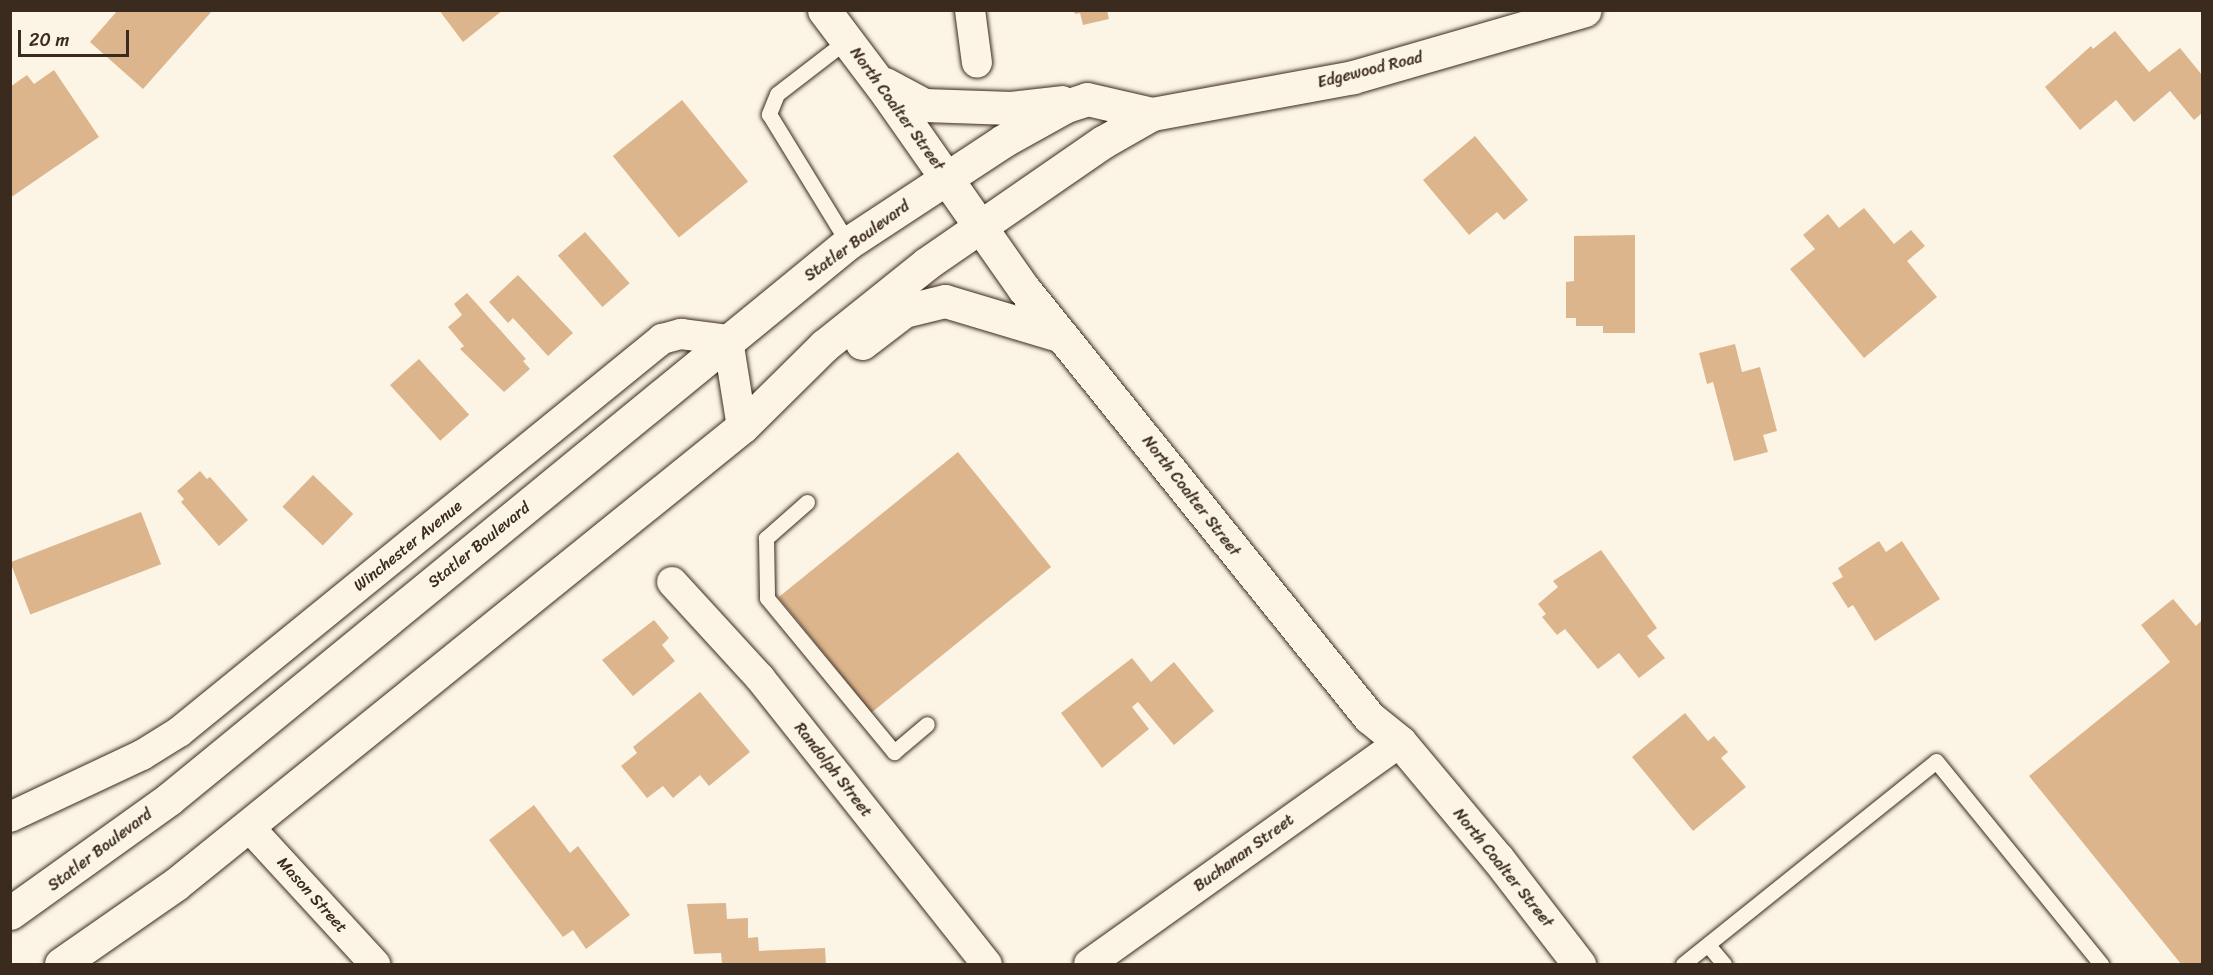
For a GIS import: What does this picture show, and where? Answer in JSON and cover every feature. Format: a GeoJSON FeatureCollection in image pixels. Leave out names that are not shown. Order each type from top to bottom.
{"type":"FeatureCollection","features":[{"type":"Feature","properties":{"kind":"main road","name":"North Coalter Street"},"geometry":{"type":"LineString","coordinates":[[824,10],[876,78],[1062,336],[1369,717],[1400,742],[1498,859],[1579,964]]}},
{"type":"Feature","properties":{"kind":"main road","name":"Edgewood Road"},"geometry":{"type":"LineString","coordinates":[[980,225],[1152,114],[1353,77],[1585,10]]}},
{"type":"Feature","properties":{"kind":"main road"},"geometry":{"type":"LineString","coordinates":[[876,78],[924,105],[1011,108],[1087,99]]}},
{"type":"Feature","properties":{"kind":"main road","name":"Edgewood Road"},"geometry":{"type":"LineString","coordinates":[[1087,99],[1152,114]]}},
{"type":"Feature","properties":{"kind":"main road"},"geometry":{"type":"LineString","coordinates":[[947,178],[1004,141],[1066,106],[1087,99]]}},
{"type":"Feature","properties":{"kind":"main road","name":"Statler Boulevard"},"geometry":{"type":"LineString","coordinates":[[10,913],[168,799],[848,243],[947,178]]}},
{"type":"Feature","properties":{"kind":"main road"},"geometry":{"type":"LineString","coordinates":[[742,427],[825,345],[980,225]]}},
{"type":"Feature","properties":{"kind":"main road"},"geometry":{"type":"LineString","coordinates":[[61,964],[168,890],[742,427],[904,311],[945,301],[962,304],[1062,336]]}},
{"type":"Feature","properties":{"kind":"street"},"geometry":{"type":"LineString","coordinates":[[970,10],[977,63]]}},
{"type":"Feature","properties":{"kind":"street","name":"Winchester Avenue"},"geometry":{"type":"LineString","coordinates":[[10,817],[142,755],[179,732],[651,346],[681,334],[728,340]]}},
{"type":"Feature","properties":{"kind":"street"},"geometry":{"type":"LineString","coordinates":[[728,340],[742,427]]}},
{"type":"Feature","properties":{"kind":"street","name":"Randolph Street"},"geometry":{"type":"LineString","coordinates":[[672,582],[760,678],[987,964]]}},
{"type":"Feature","properties":{"kind":"street","name":"Buchanan Street"},"geometry":{"type":"LineString","coordinates":[[1089,964],[1400,742]]}},
{"type":"Feature","properties":{"kind":"street","name":"Mason Street"},"geometry":{"type":"LineString","coordinates":[[248,826],[375,964]]}},
{"type":"Feature","properties":{"kind":"lane"},"geometry":{"type":"LineString","coordinates":[[847,40],[777,94],[769,114],[848,243]]}},
{"type":"Feature","properties":{"kind":"lane"},"geometry":{"type":"LineString","coordinates":[[807,502],[766,538],[767,598],[894,752],[927,724]]}},
{"type":"Feature","properties":{"kind":"lane"},"geometry":{"type":"LineString","coordinates":[[1683,964],[1936,762],[2101,964]]}},
{"type":"Feature","properties":{"kind":"lane"},"geometry":{"type":"LineString","coordinates":[[1708,945],[1724,964]]}},
{"type":"Feature","properties":{"kind":"building"},"geometry":{"type":"Polygon","coordinates":[[[118,10],[213,10],[143,89],[90,42],[118,10]]]}},
{"type":"Feature","properties":{"kind":"building"},"geometry":{"type":"Polygon","coordinates":[[[439,10],[503,10],[463,42],[439,10]]]}},
{"type":"Feature","properties":{"kind":"building"},"geometry":{"type":"Polygon","coordinates":[[[1074,10],[1107,10],[1109,19],[1083,25],[1080,13],[1075,14],[1074,10]]]}},
{"type":"Feature","properties":{"kind":"building"},"geometry":{"type":"Polygon","coordinates":[[[2115,31],[2149,72],[2180,48],[2202,75],[2202,113],[2194,120],[2170,91],[2134,122],[2116,100],[2080,130],[2045,87],[2091,46],[2093,49],[2115,31]]]}},
{"type":"Feature","properties":{"kind":"building"},"geometry":{"type":"Polygon","coordinates":[[[54,70],[99,137],[10,198],[10,87],[27,75],[34,84],[54,70]]]}},
{"type":"Feature","properties":{"kind":"building"},"geometry":{"type":"Polygon","coordinates":[[[682,100],[748,182],[679,238],[613,156],[682,100]]]}},
{"type":"Feature","properties":{"kind":"building"},"geometry":{"type":"Polygon","coordinates":[[[1475,136],[1528,200],[1504,220],[1497,212],[1469,235],[1423,180],[1475,136]]]}},
{"type":"Feature","properties":{"kind":"building"},"geometry":{"type":"Polygon","coordinates":[[[1864,208],[1894,244],[1911,230],[1925,246],[1907,261],[1937,297],[1864,358],[1790,269],[1815,249],[1803,235],[1828,214],[1839,228],[1864,208]]]}},
{"type":"Feature","properties":{"kind":"building"},"geometry":{"type":"Polygon","coordinates":[[[585,232],[630,283],[602,307],[558,256],[585,232]]]}},
{"type":"Feature","properties":{"kind":"building"},"geometry":{"type":"Polygon","coordinates":[[[1635,235],[1635,333],[1603,333],[1603,326],[1576,326],[1576,318],[1566,318],[1566,282],[1574,281],[1574,236],[1635,235]]]}},
{"type":"Feature","properties":{"kind":"building"},"geometry":{"type":"Polygon","coordinates":[[[518,275],[573,333],[548,356],[513,318],[508,323],[489,302],[518,275]]]}},
{"type":"Feature","properties":{"kind":"building"},"geometry":{"type":"Polygon","coordinates":[[[467,293],[526,359],[523,361],[530,369],[504,392],[460,349],[464,346],[448,327],[462,315],[454,304],[467,293]]]}},
{"type":"Feature","properties":{"kind":"building"},"geometry":{"type":"Polygon","coordinates":[[[1735,344],[1742,372],[1760,367],[1777,431],[1763,435],[1768,452],[1734,461],[1713,382],[1707,384],[1699,353],[1735,344]]]}},
{"type":"Feature","properties":{"kind":"building"},"geometry":{"type":"Polygon","coordinates":[[[419,359],[469,415],[440,441],[390,385],[419,359]]]}},
{"type":"Feature","properties":{"kind":"building"},"geometry":{"type":"Polygon","coordinates":[[[958,452],[1051,567],[872,712],[778,597],[958,452]]]}},
{"type":"Feature","properties":{"kind":"building"},"geometry":{"type":"Polygon","coordinates":[[[200,471],[207,479],[210,477],[248,520],[219,546],[181,502],[184,499],[177,491],[200,471]]]}},
{"type":"Feature","properties":{"kind":"building"},"geometry":{"type":"Polygon","coordinates":[[[313,475],[353,514],[323,546],[282,507],[313,475]]]}},
{"type":"Feature","properties":{"kind":"building"},"geometry":{"type":"Polygon","coordinates":[[[141,512],[161,564],[30,614],[10,562],[141,512]]]}},
{"type":"Feature","properties":{"kind":"building"},"geometry":{"type":"Polygon","coordinates":[[[1879,541],[1886,552],[1902,541],[1940,599],[1875,641],[1853,605],[1848,608],[1832,583],[1843,577],[1838,568],[1879,541]]]}},
{"type":"Feature","properties":{"kind":"building"},"geometry":{"type":"Polygon","coordinates":[[[1601,550],[1657,628],[1647,636],[1665,658],[1639,678],[1619,653],[1598,669],[1565,629],[1557,635],[1542,617],[1546,614],[1538,604],[1558,587],[1553,581],[1601,550]]]}},
{"type":"Feature","properties":{"kind":"building"},"geometry":{"type":"Polygon","coordinates":[[[2173,599],[2196,626],[2202,620],[2202,964],[2181,964],[2029,776],[2170,662],[2141,625],[2173,599]]]}},
{"type":"Feature","properties":{"kind":"building"},"geometry":{"type":"Polygon","coordinates":[[[654,620],[669,638],[662,645],[675,661],[633,696],[602,660],[654,620]]]}},
{"type":"Feature","properties":{"kind":"building"},"geometry":{"type":"Polygon","coordinates":[[[1132,658],[1151,682],[1174,662],[1214,711],[1174,745],[1138,702],[1132,707],[1149,729],[1102,768],[1061,713],[1132,658]]]}},
{"type":"Feature","properties":{"kind":"building"},"geometry":{"type":"Polygon","coordinates":[[[700,692],[750,752],[709,786],[700,775],[673,798],[663,786],[647,798],[621,766],[637,753],[633,747],[700,692]]]}},
{"type":"Feature","properties":{"kind":"building"},"geometry":{"type":"Polygon","coordinates":[[[1685,713],[1708,741],[1714,736],[1728,752],[1721,758],[1746,787],[1693,831],[1632,757],[1685,713]]]}},
{"type":"Feature","properties":{"kind":"building"},"geometry":{"type":"Polygon","coordinates":[[[534,805],[570,853],[578,846],[630,915],[586,949],[573,930],[563,937],[489,840],[534,805]]]}},
{"type":"Feature","properties":{"kind":"building"},"geometry":{"type":"Polygon","coordinates":[[[726,903],[727,919],[748,918],[748,938],[758,937],[759,951],[825,948],[826,964],[722,964],[721,953],[694,954],[687,904],[726,903]]]}}]}
